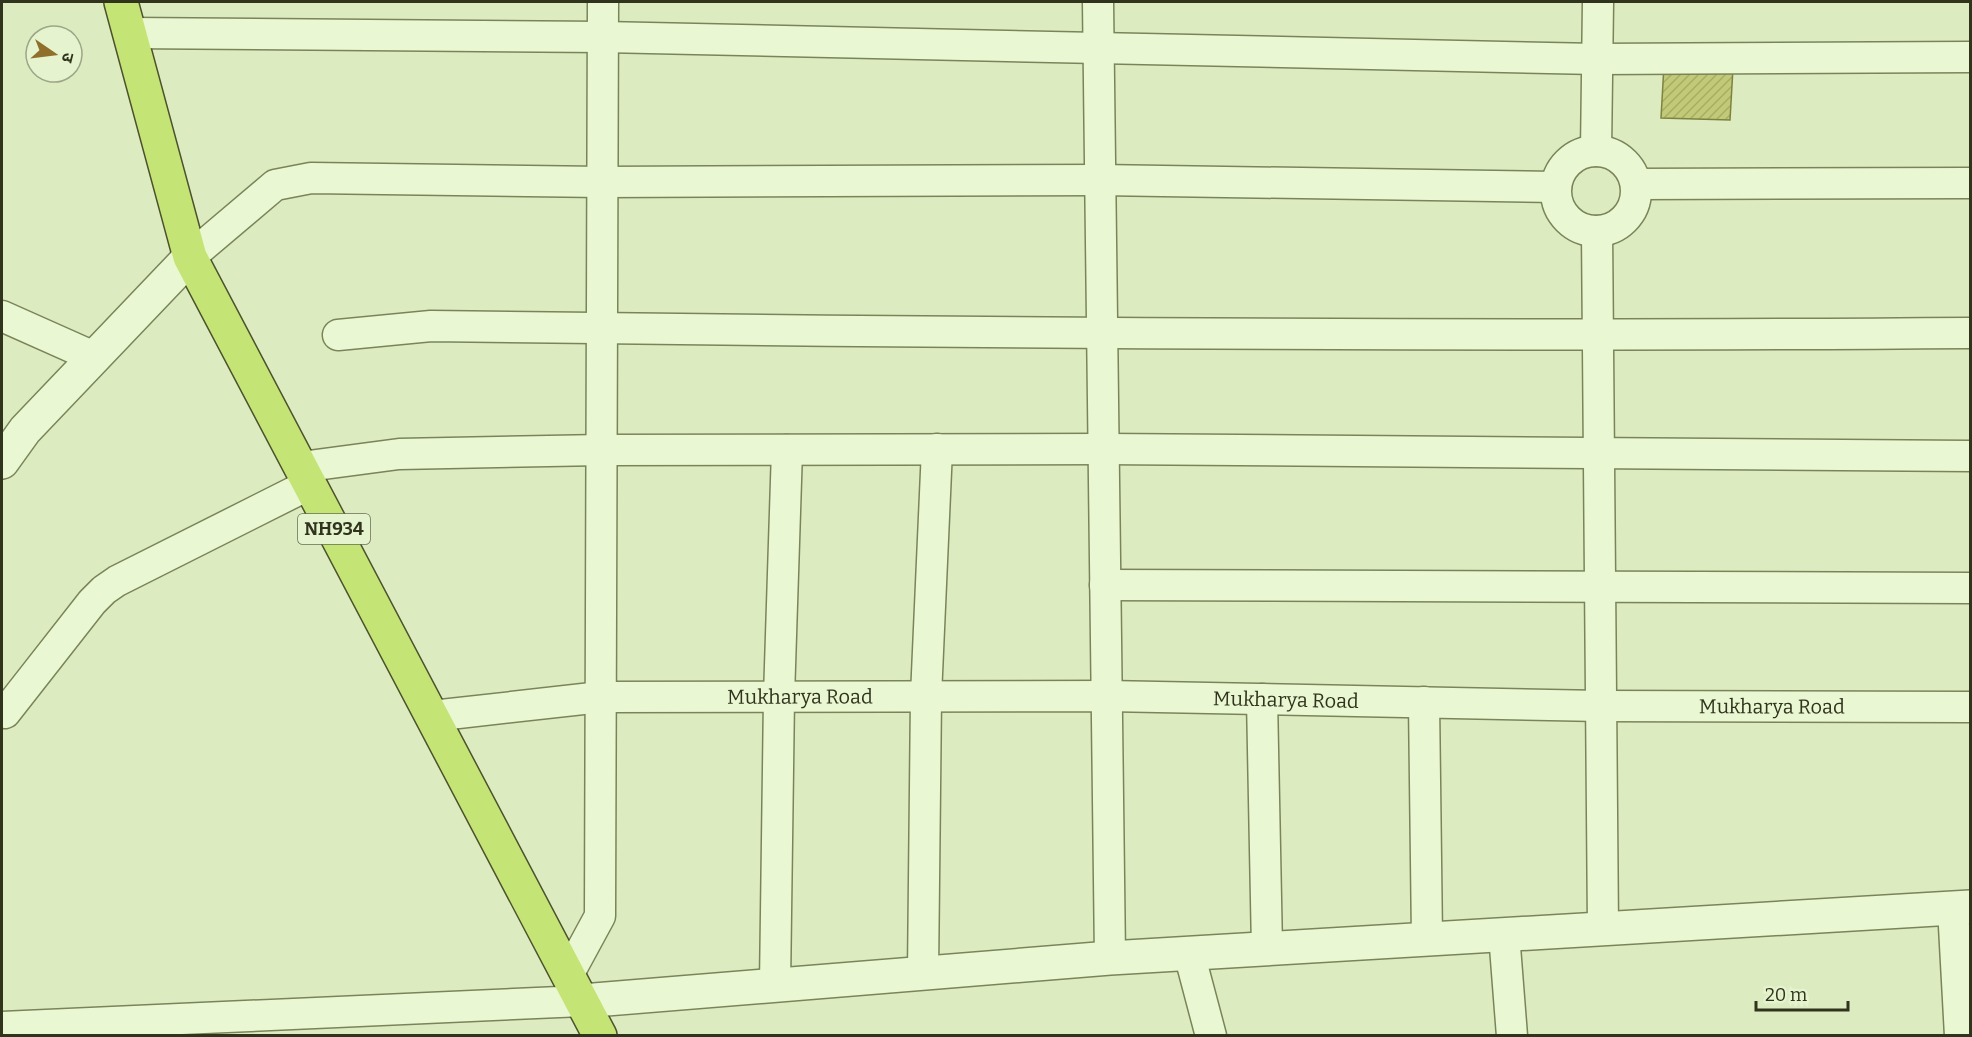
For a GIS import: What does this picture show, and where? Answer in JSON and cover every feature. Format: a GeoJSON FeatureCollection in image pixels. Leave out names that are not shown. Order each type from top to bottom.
{"type":"FeatureCollection","features":[{"type":"Feature","properties":{"kind":"highway","name":"NH934"},"geometry":{"type":"LineString","coordinates":[[121,2],[190,257],[600,1035]]}},
{"type":"Feature","properties":{"kind":"street"},"geometry":{"type":"LineString","coordinates":[[575,988],[600,916],[603,2]]}},
{"type":"Feature","properties":{"kind":"street"},"geometry":{"type":"LineString","coordinates":[[1098,2],[1110,958]]}},
{"type":"Feature","properties":{"kind":"street"},"geometry":{"type":"LineString","coordinates":[[1596,151],[1598,2]]}},
{"type":"Feature","properties":{"kind":"street"},"geometry":{"type":"LineString","coordinates":[[130,33],[603,37],[1597,58],[1971,57]]}},
{"type":"Feature","properties":{"kind":"street"},"geometry":{"type":"LineString","coordinates":[[1596,151],[1610,153],[1622,160],[1631,171],[1636,198],[1631,211],[1622,221],[1610,228],[1597,231],[1571,222],[1562,211],[1556,187],[1562,171],[1571,160],[1583,153],[1596,151]]}},
{"type":"Feature","properties":{"kind":"street"},"geometry":{"type":"LineString","coordinates":[[2,462],[25,430],[190,257],[275,185],[311,178],[602,182],[1100,180],[1556,187]]}},
{"type":"Feature","properties":{"kind":"street"},"geometry":{"type":"LineString","coordinates":[[1635,184],[1971,183]]}},
{"type":"Feature","properties":{"kind":"street"},"geometry":{"type":"LineString","coordinates":[[1597,231],[1604,928]]}},
{"type":"Feature","properties":{"kind":"street"},"geometry":{"type":"LineString","coordinates":[[2,316],[94,357]]}},
{"type":"Feature","properties":{"kind":"street"},"geometry":{"type":"LineString","coordinates":[[338,335],[415,326],[1102,334],[1598,336],[1971,333]]}},
{"type":"Feature","properties":{"kind":"street"},"geometry":{"type":"LineString","coordinates":[[4,713],[104,590],[117,581],[306,476],[399,454],[602,450],[1103,449],[1971,456]]}},
{"type":"Feature","properties":{"kind":"street"},"geometry":{"type":"LineString","coordinates":[[776,985],[779,697],[787,450]]}},
{"type":"Feature","properties":{"kind":"street"},"geometry":{"type":"LineString","coordinates":[[923,973],[926,696],[936,450]]}},
{"type":"Feature","properties":{"kind":"street"},"geometry":{"type":"LineString","coordinates":[[1105,585],[1971,588]]}},
{"type":"Feature","properties":{"kind":"street","name":"Mukharya Road"},"geometry":{"type":"LineString","coordinates":[[432,716],[601,697],[1107,696],[1601,706],[1971,707]]}},
{"type":"Feature","properties":{"kind":"street"},"geometry":{"type":"LineString","coordinates":[[1262,699],[1267,949]]}},
{"type":"Feature","properties":{"kind":"street"},"geometry":{"type":"LineString","coordinates":[[1424,702],[1427,939]]}},
{"type":"Feature","properties":{"kind":"street"},"geometry":{"type":"LineString","coordinates":[[2,1027],[575,988],[776,985],[1110,958],[1962,907],[1960,1035]]}},
{"type":"Feature","properties":{"kind":"street"},"geometry":{"type":"LineString","coordinates":[[1504,934],[1512,1035]]}},
{"type":"Feature","properties":{"kind":"street"},"geometry":{"type":"LineString","coordinates":[[1189,953],[1211,1035]]}},
{"type":"Feature","properties":{"kind":"building"},"geometry":{"type":"Polygon","coordinates":[[[1664,65],[1733,68],[1730,120],[1661,118],[1664,65]]]}}]}
